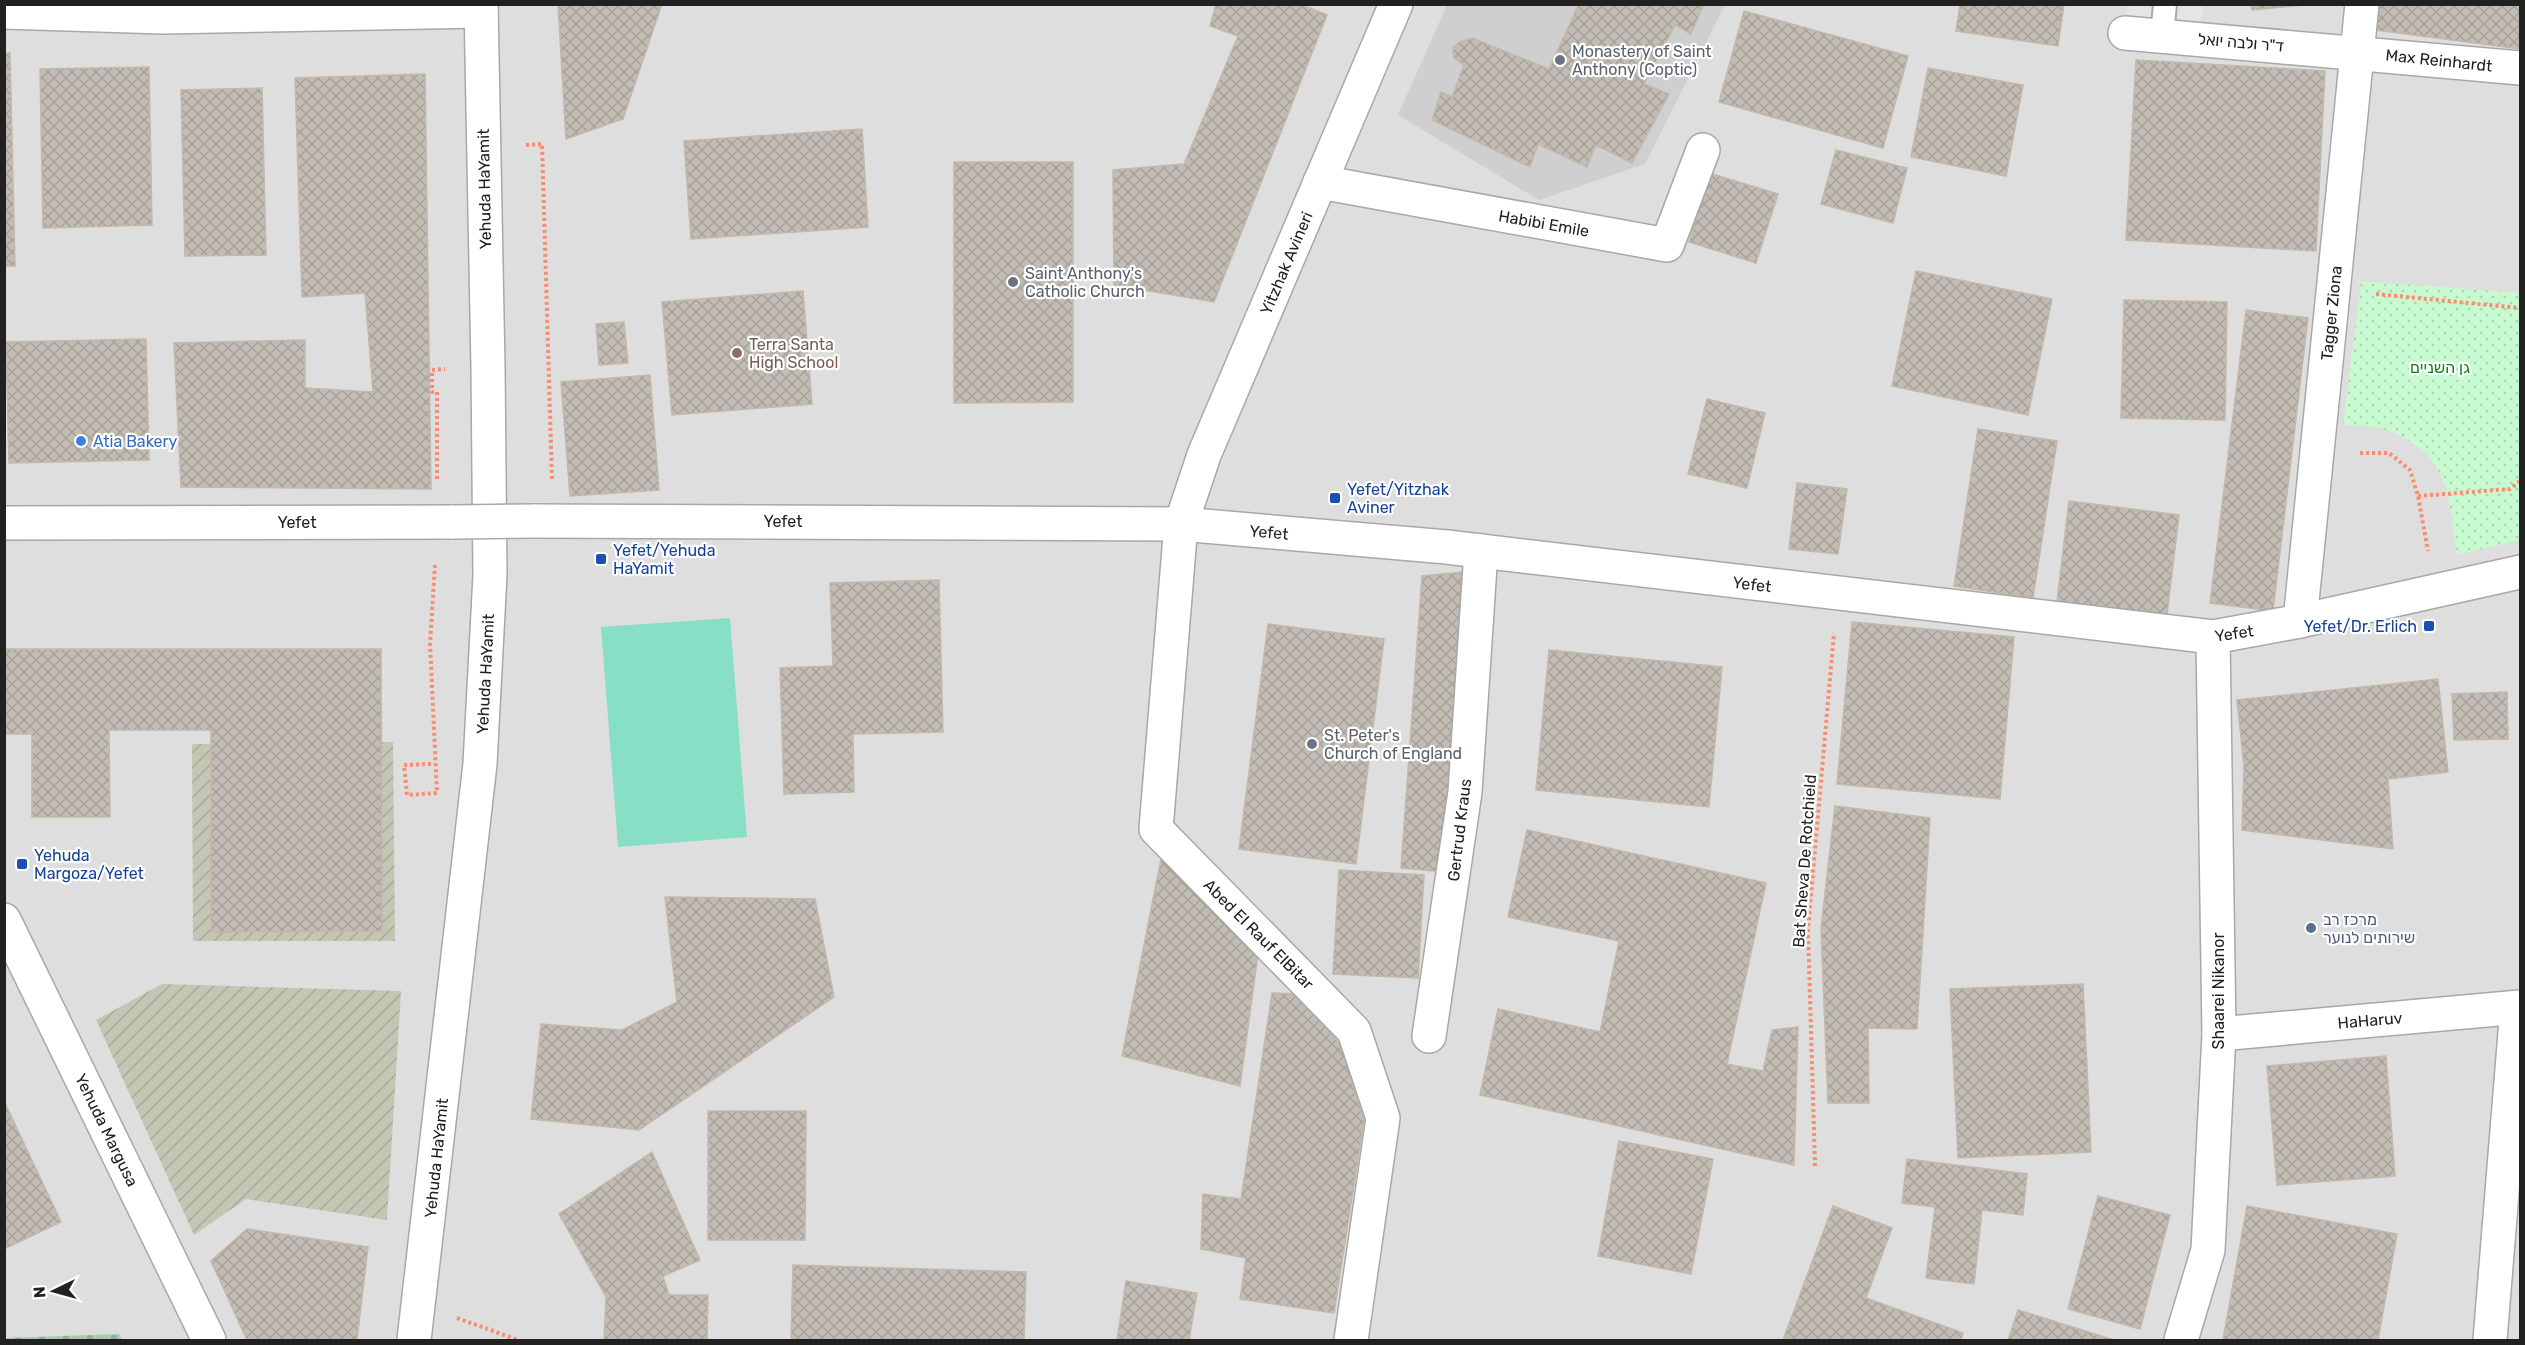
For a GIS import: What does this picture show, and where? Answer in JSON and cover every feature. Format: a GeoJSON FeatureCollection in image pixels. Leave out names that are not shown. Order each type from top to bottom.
{"type":"FeatureCollection","features":[{"type":"Feature","properties":{"kind":"street","name":"Yitzhak Avineri"},"geometry":{"type":"LineString","coordinates":[[1181,524],[1204,455],[1396,4]]}},
{"type":"Feature","properties":{"kind":"street","name":"Tagger Ziona"},"geometry":{"type":"LineString","coordinates":[[2300,621],[2362,4]]}},
{"type":"Feature","properties":{"kind":"street"},"geometry":{"type":"LineString","coordinates":[[4,12],[481,8]]}},
{"type":"Feature","properties":{"kind":"street","name":"Yehuda HaYamit"},"geometry":{"type":"LineString","coordinates":[[414,1341],[480,764],[489,575],[481,8]]}},
{"type":"Feature","properties":{"kind":"street","name":"ד\"ר ולבה יואל"},"geometry":{"type":"LineString","coordinates":[[2125,33],[2164,20],[2357,52]]}},
{"type":"Feature","properties":{"kind":"street","name":"Max Reinhardt"},"geometry":{"type":"LineString","coordinates":[[2357,52],[2520,69]]}},
{"type":"Feature","properties":{"kind":"street","name":"Habibi Emile"},"geometry":{"type":"LineString","coordinates":[[1320,182],[1667,245],[1703,150]]}},
{"type":"Feature","properties":{"kind":"street","name":"Yefet"},"geometry":{"type":"LineString","coordinates":[[4,523],[543,521],[1181,524],[1481,551],[2213,637],[2300,621],[2520,572]]}},
{"type":"Feature","properties":{"kind":"street","name":"Abed El Rauf ElBitar"},"geometry":{"type":"LineString","coordinates":[[1181,524],[1156,829],[1354,1031],[1383,1118],[1351,1341]]}},
{"type":"Feature","properties":{"kind":"street","name":"Gertrud Kraus"},"geometry":{"type":"LineString","coordinates":[[1429,1036],[1465,792],[1481,551]]}},
{"type":"Feature","properties":{"kind":"street","name":"Shaarei Nikanor"},"geometry":{"type":"LineString","coordinates":[[2181,1341],[2208,1250],[2219,1034],[2213,637]]}},
{"type":"Feature","properties":{"kind":"street","name":"Yehuda Margusa"},"geometry":{"type":"LineString","coordinates":[[4,920],[209,1341]]}},
{"type":"Feature","properties":{"kind":"street"},"geometry":{"type":"LineString","coordinates":[[2490,1341],[2518,1007]]}},
{"type":"Feature","properties":{"kind":"street","name":"HaHaruv"},"geometry":{"type":"LineString","coordinates":[[2219,1034],[2518,1007]]}},
{"type":"Feature","properties":{"kind":"path"},"geometry":{"type":"LineString","coordinates":[[483,147],[542,144],[543,521]]}},
{"type":"Feature","properties":{"kind":"path"},"geometry":{"type":"LineString","coordinates":[[2333,290],[2520,308]]}},
{"type":"Feature","properties":{"kind":"path"},"geometry":{"type":"LineString","coordinates":[[430,764],[404,765],[407,795],[437,793],[430,643],[446,522],[436,392],[432,392],[432,370]]}},
{"type":"Feature","properties":{"kind":"path"},"geometry":{"type":"LineString","coordinates":[[2317,452],[2388,453],[2410,470],[2418,496],[2435,591]]}},
{"type":"Feature","properties":{"kind":"path"},"geometry":{"type":"LineString","coordinates":[[2418,496],[2510,489],[2520,481]]}},
{"type":"Feature","properties":{"kind":"path","name":"Bat Sheva De Rotchield"},"geometry":{"type":"LineString","coordinates":[[1815,1166],[1808,930],[1838,594]]}},
{"type":"Feature","properties":{"kind":"path"},"geometry":{"type":"LineString","coordinates":[[419,1304],[518,1341]]}},
{"type":"Feature","properties":{"kind":"shaded area"},"geometry":{"type":"Polygon","coordinates":[[[5,5],[2520,5],[2520,1340],[5,1340],[5,5]]]}},
{"type":"Feature","properties":{"kind":"shaded area","name":"Monastery of Saint Anthony (Coptic)"},"geometry":{"type":"Polygon","coordinates":[[[1447,5],[1725,5],[1645,164],[1539,200],[1398,115],[1447,5]]]}},
{"type":"Feature","properties":{"kind":"shaded area"},"geometry":{"type":"Polygon","coordinates":[[[2128,5],[2203,5],[2201,23],[2127,16],[2128,5]]]}},
{"type":"Feature","properties":{"kind":"shaded area"},"geometry":{"type":"Polygon","coordinates":[[[393,742],[395,941],[193,941],[192,744],[393,742]]]}},
{"type":"Feature","properties":{"kind":"shaded area"},"geometry":{"type":"Polygon","coordinates":[[[162,984],[401,991],[387,1220],[246,1199],[194,1235],[96,1020],[162,984]]]}},
{"type":"Feature","properties":{"kind":"green space","name":"גן השניים"},"geometry":{"type":"Polygon","coordinates":[[[2361,281],[2520,293],[2520,540],[2457,555],[2443,480],[2425,452],[2384,429],[2343,425],[2361,281]]]}},
{"type":"Feature","properties":{"kind":"green space"},"geometry":{"type":"Polygon","coordinates":[[[730,618],[747,837],[618,847],[601,627],[730,618]]]}},
{"type":"Feature","properties":{"kind":"green space"},"geometry":{"type":"Polygon","coordinates":[[[119,1334],[122,1340],[5,1340],[5,1338],[119,1334]]]}},
{"type":"Feature","properties":{"kind":"building"},"geometry":{"type":"Polygon","coordinates":[[[558,4],[662,4],[623,119],[566,139],[558,4]]]}},
{"type":"Feature","properties":{"kind":"building"},"geometry":{"type":"Polygon","coordinates":[[[1216,4],[1300,4],[1327,15],[1214,302],[1114,285],[1113,170],[1184,164],[1238,36],[1210,26],[1216,4]]]}},
{"type":"Feature","properties":{"kind":"building"},"geometry":{"type":"Polygon","coordinates":[[[1579,4],[1704,4],[1691,34],[1675,25],[1644,84],[1669,94],[1632,163],[1596,145],[1587,167],[1538,144],[1530,167],[1432,120],[1441,92],[1452,97],[1464,65],[1454,58],[1453,47],[1472,38],[1549,69],[1579,4]]]}},
{"type":"Feature","properties":{"kind":"building"},"geometry":{"type":"Polygon","coordinates":[[[1960,4],[2064,4],[2058,46],[1956,31],[1960,4]]]}},
{"type":"Feature","properties":{"kind":"building"},"geometry":{"type":"Polygon","coordinates":[[[2251,4],[2313,4],[2252,10],[2251,4]]]}},
{"type":"Feature","properties":{"kind":"building"},"geometry":{"type":"Polygon","coordinates":[[[2380,4],[2520,4],[2520,49],[2376,30],[2380,4]]]}},
{"type":"Feature","properties":{"kind":"building"},"geometry":{"type":"Polygon","coordinates":[[[1744,11],[1908,56],[1883,148],[1719,102],[1744,11]]]}},
{"type":"Feature","properties":{"kind":"building"},"geometry":{"type":"Polygon","coordinates":[[[10,53],[15,266],[4,266],[4,54],[10,53]]]}},
{"type":"Feature","properties":{"kind":"building"},"geometry":{"type":"Polygon","coordinates":[[[2136,60],[2325,71],[2316,251],[2126,240],[2136,60]]]}},
{"type":"Feature","properties":{"kind":"building"},"geometry":{"type":"Polygon","coordinates":[[[149,67],[152,225],[43,228],[40,69],[149,67]]]}},
{"type":"Feature","properties":{"kind":"building"},"geometry":{"type":"Polygon","coordinates":[[[1928,68],[2023,85],[2006,176],[1911,157],[1928,68]]]}},
{"type":"Feature","properties":{"kind":"building"},"geometry":{"type":"Polygon","coordinates":[[[425,74],[431,489],[181,487],[174,343],[305,340],[305,388],[373,392],[365,293],[302,297],[295,78],[425,74]]]}},
{"type":"Feature","properties":{"kind":"building"},"geometry":{"type":"Polygon","coordinates":[[[262,88],[266,255],[185,256],[181,90],[262,88]]]}},
{"type":"Feature","properties":{"kind":"building"},"geometry":{"type":"Polygon","coordinates":[[[862,129],[868,227],[691,239],[684,141],[862,129]]]}},
{"type":"Feature","properties":{"kind":"building"},"geometry":{"type":"Polygon","coordinates":[[[1836,150],[1907,168],[1893,223],[1821,204],[1836,150]]]}},
{"type":"Feature","properties":{"kind":"building","name":"Saint Anthony's Catholic Church"},"geometry":{"type":"Polygon","coordinates":[[[954,162],[1073,162],[1073,402],[954,403],[954,162]]]}},
{"type":"Feature","properties":{"kind":"building"},"geometry":{"type":"Polygon","coordinates":[[[1709,173],[1778,194],[1756,263],[1689,242],[1709,173]]]}},
{"type":"Feature","properties":{"kind":"building"},"geometry":{"type":"Polygon","coordinates":[[[1916,271],[2052,299],[2028,415],[1892,386],[1916,271]]]}},
{"type":"Feature","properties":{"kind":"building","name":"Terra Santa High School"},"geometry":{"type":"Polygon","coordinates":[[[803,291],[812,404],[672,415],[662,302],[803,291]]]}},
{"type":"Feature","properties":{"kind":"building"},"geometry":{"type":"Polygon","coordinates":[[[2124,300],[2227,302],[2225,420],[2121,418],[2124,300]]]}},
{"type":"Feature","properties":{"kind":"building"},"geometry":{"type":"Polygon","coordinates":[[[2246,310],[2308,318],[2273,611],[2210,603],[2246,310]]]}},
{"type":"Feature","properties":{"kind":"building"},"geometry":{"type":"Polygon","coordinates":[[[624,322],[628,363],[599,365],[596,324],[624,322]]]}},
{"type":"Feature","properties":{"kind":"building"},"geometry":{"type":"Polygon","coordinates":[[[146,339],[149,460],[9,463],[6,342],[146,339]]]}},
{"type":"Feature","properties":{"kind":"building"},"geometry":{"type":"Polygon","coordinates":[[[650,375],[659,490],[570,496],[561,382],[650,375]]]}},
{"type":"Feature","properties":{"kind":"building"},"geometry":{"type":"Polygon","coordinates":[[[1707,399],[1765,413],[1747,488],[1688,474],[1707,399]]]}},
{"type":"Feature","properties":{"kind":"building"},"geometry":{"type":"Polygon","coordinates":[[[1978,429],[2057,441],[2033,598],[1954,586],[1978,429]]]}},
{"type":"Feature","properties":{"kind":"building"},"geometry":{"type":"Polygon","coordinates":[[[1797,483],[1847,489],[1838,554],[1789,549],[1797,483]]]}},
{"type":"Feature","properties":{"kind":"building"},"geometry":{"type":"Polygon","coordinates":[[[2069,501],[2179,515],[2167,615],[2057,601],[2069,501]]]}},
{"type":"Feature","properties":{"kind":"building"},"geometry":{"type":"Polygon","coordinates":[[[1473,571],[1446,872],[1401,868],[1422,576],[1473,571]]]}},
{"type":"Feature","properties":{"kind":"building"},"geometry":{"type":"Polygon","coordinates":[[[939,580],[943,732],[853,734],[854,792],[784,794],[780,668],[833,666],[830,583],[939,580]]]}},
{"type":"Feature","properties":{"kind":"building"},"geometry":{"type":"Polygon","coordinates":[[[1852,622],[2014,637],[2000,799],[1837,784],[1852,622]]]}},
{"type":"Feature","properties":{"kind":"building","name":"St. Peter's Church of England"},"geometry":{"type":"Polygon","coordinates":[[[1268,624],[1384,639],[1356,864],[1239,849],[1268,624]]]}},
{"type":"Feature","properties":{"kind":"building"},"geometry":{"type":"Polygon","coordinates":[[[4,649],[381,649],[382,931],[211,932],[211,730],[109,730],[110,817],[32,817],[32,734],[4,734],[4,649]]]}},
{"type":"Feature","properties":{"kind":"building"},"geometry":{"type":"Polygon","coordinates":[[[1549,650],[1722,667],[1709,807],[1536,790],[1549,650]]]}},
{"type":"Feature","properties":{"kind":"building"},"geometry":{"type":"Polygon","coordinates":[[[2438,679],[2448,772],[2388,779],[2393,849],[2242,830],[2244,767],[2237,700],[2438,679]]]}},
{"type":"Feature","properties":{"kind":"building"},"geometry":{"type":"Polygon","coordinates":[[[2507,692],[2508,739],[2454,740],[2452,694],[2507,692]]]}},
{"type":"Feature","properties":{"kind":"building"},"geometry":{"type":"Polygon","coordinates":[[[1835,806],[1930,818],[1917,1029],[1868,1028],[1869,1103],[1828,1103],[1821,928],[1835,806]]]}},
{"type":"Feature","properties":{"kind":"building"},"geometry":{"type":"Polygon","coordinates":[[[1527,830],[1766,883],[1727,1064],[1763,1071],[1772,1030],[1798,1027],[1794,1165],[1480,1095],[1498,1009],[1600,1032],[1619,941],[1508,917],[1527,830]]]}},
{"type":"Feature","properties":{"kind":"building"},"geometry":{"type":"Polygon","coordinates":[[[1162,854],[1258,954],[1240,1086],[1122,1056],[1162,854]]]}},
{"type":"Feature","properties":{"kind":"building"},"geometry":{"type":"Polygon","coordinates":[[[1339,870],[1424,875],[1418,978],[1333,974],[1339,870]]]}},
{"type":"Feature","properties":{"kind":"building"},"geometry":{"type":"Polygon","coordinates":[[[665,897],[815,899],[834,997],[639,1130],[531,1119],[541,1024],[622,1030],[677,1002],[665,897]]]}},
{"type":"Feature","properties":{"kind":"building"},"geometry":{"type":"Polygon","coordinates":[[[2083,984],[2091,1152],[1958,1158],[1950,989],[2083,984]]]}},
{"type":"Feature","properties":{"kind":"building"},"geometry":{"type":"Polygon","coordinates":[[[1272,993],[1299,994],[1342,1047],[1364,1120],[1334,1313],[1240,1299],[1246,1258],[1201,1249],[1203,1194],[1241,1199],[1272,993]]]}},
{"type":"Feature","properties":{"kind":"building"},"geometry":{"type":"Polygon","coordinates":[[[2386,1056],[2395,1176],[2277,1185],[2267,1066],[2386,1056]]]}},
{"type":"Feature","properties":{"kind":"building"},"geometry":{"type":"Polygon","coordinates":[[[4,1101],[61,1222],[4,1249],[4,1101]]]}},
{"type":"Feature","properties":{"kind":"building"},"geometry":{"type":"Polygon","coordinates":[[[708,1111],[806,1111],[805,1240],[708,1240],[708,1111]]]}},
{"type":"Feature","properties":{"kind":"building"},"geometry":{"type":"Polygon","coordinates":[[[1619,1141],[1713,1159],[1691,1274],[1598,1256],[1619,1141]]]}},
{"type":"Feature","properties":{"kind":"building"},"geometry":{"type":"Polygon","coordinates":[[[652,1152],[700,1260],[663,1276],[669,1295],[708,1295],[707,1340],[604,1340],[606,1297],[559,1214],[652,1152]]]}},
{"type":"Feature","properties":{"kind":"building"},"geometry":{"type":"Polygon","coordinates":[[[1907,1159],[2027,1174],[2023,1215],[1982,1210],[1974,1284],[1926,1278],[1935,1207],[1902,1203],[1907,1159]]]}},
{"type":"Feature","properties":{"kind":"building"},"geometry":{"type":"Polygon","coordinates":[[[2098,1196],[2170,1215],[2140,1329],[2068,1309],[2098,1196]]]}},
{"type":"Feature","properties":{"kind":"building"},"geometry":{"type":"Polygon","coordinates":[[[1833,1206],[1892,1228],[1866,1298],[1963,1333],[1961,1340],[1783,1340],[1833,1206]]]}},
{"type":"Feature","properties":{"kind":"building"},"geometry":{"type":"Polygon","coordinates":[[[2247,1206],[2397,1234],[2378,1340],[2223,1340],[2247,1206]]]}},
{"type":"Feature","properties":{"kind":"building"},"geometry":{"type":"Polygon","coordinates":[[[247,1229],[368,1247],[357,1340],[247,1340],[211,1261],[247,1229]]]}},
{"type":"Feature","properties":{"kind":"building"},"geometry":{"type":"Polygon","coordinates":[[[793,1265],[1026,1272],[1024,1340],[791,1340],[793,1265]]]}},
{"type":"Feature","properties":{"kind":"building"},"geometry":{"type":"Polygon","coordinates":[[[1126,1281],[1197,1293],[1189,1340],[1117,1340],[1126,1281]]]}},
{"type":"Feature","properties":{"kind":"building"},"geometry":{"type":"Polygon","coordinates":[[[2018,1310],[2114,1340],[2008,1340],[2018,1310]]]}},
{"type":"Feature","properties":{"kind":"place","name":"Monastery of Saint Anthony (Coptic)"},"geometry":{"type":"Point","coordinates":[1560,60]}},
{"type":"Feature","properties":{"kind":"place","name":"Saint Anthony's Catholic Church"},"geometry":{"type":"Point","coordinates":[1013,282]}},
{"type":"Feature","properties":{"kind":"place","name":"Terra Santa High School"},"geometry":{"type":"Point","coordinates":[737,353]}},
{"type":"Feature","properties":{"kind":"place","name":"Atia Bakery"},"geometry":{"type":"Point","coordinates":[81,441]}},
{"type":"Feature","properties":{"kind":"place","name":"Yefet/Yitzhak Aviner"},"geometry":{"type":"Point","coordinates":[1335,498]}},
{"type":"Feature","properties":{"kind":"place","name":"Yefet/Yehuda HaYamit"},"geometry":{"type":"Point","coordinates":[601,559]}},
{"type":"Feature","properties":{"kind":"place","name":"Yefet/Dr. Erlich"},"geometry":{"type":"Point","coordinates":[2429,626]}},
{"type":"Feature","properties":{"kind":"place","name":"St. Peter's Church of England"},"geometry":{"type":"Point","coordinates":[1312,744]}},
{"type":"Feature","properties":{"kind":"place","name":"Yehuda Margoza/Yefet"},"geometry":{"type":"Point","coordinates":[22,864]}},
{"type":"Feature","properties":{"kind":"place","name":"מרכז רב שירותים לנוער"},"geometry":{"type":"Point","coordinates":[2311,928]}}]}
